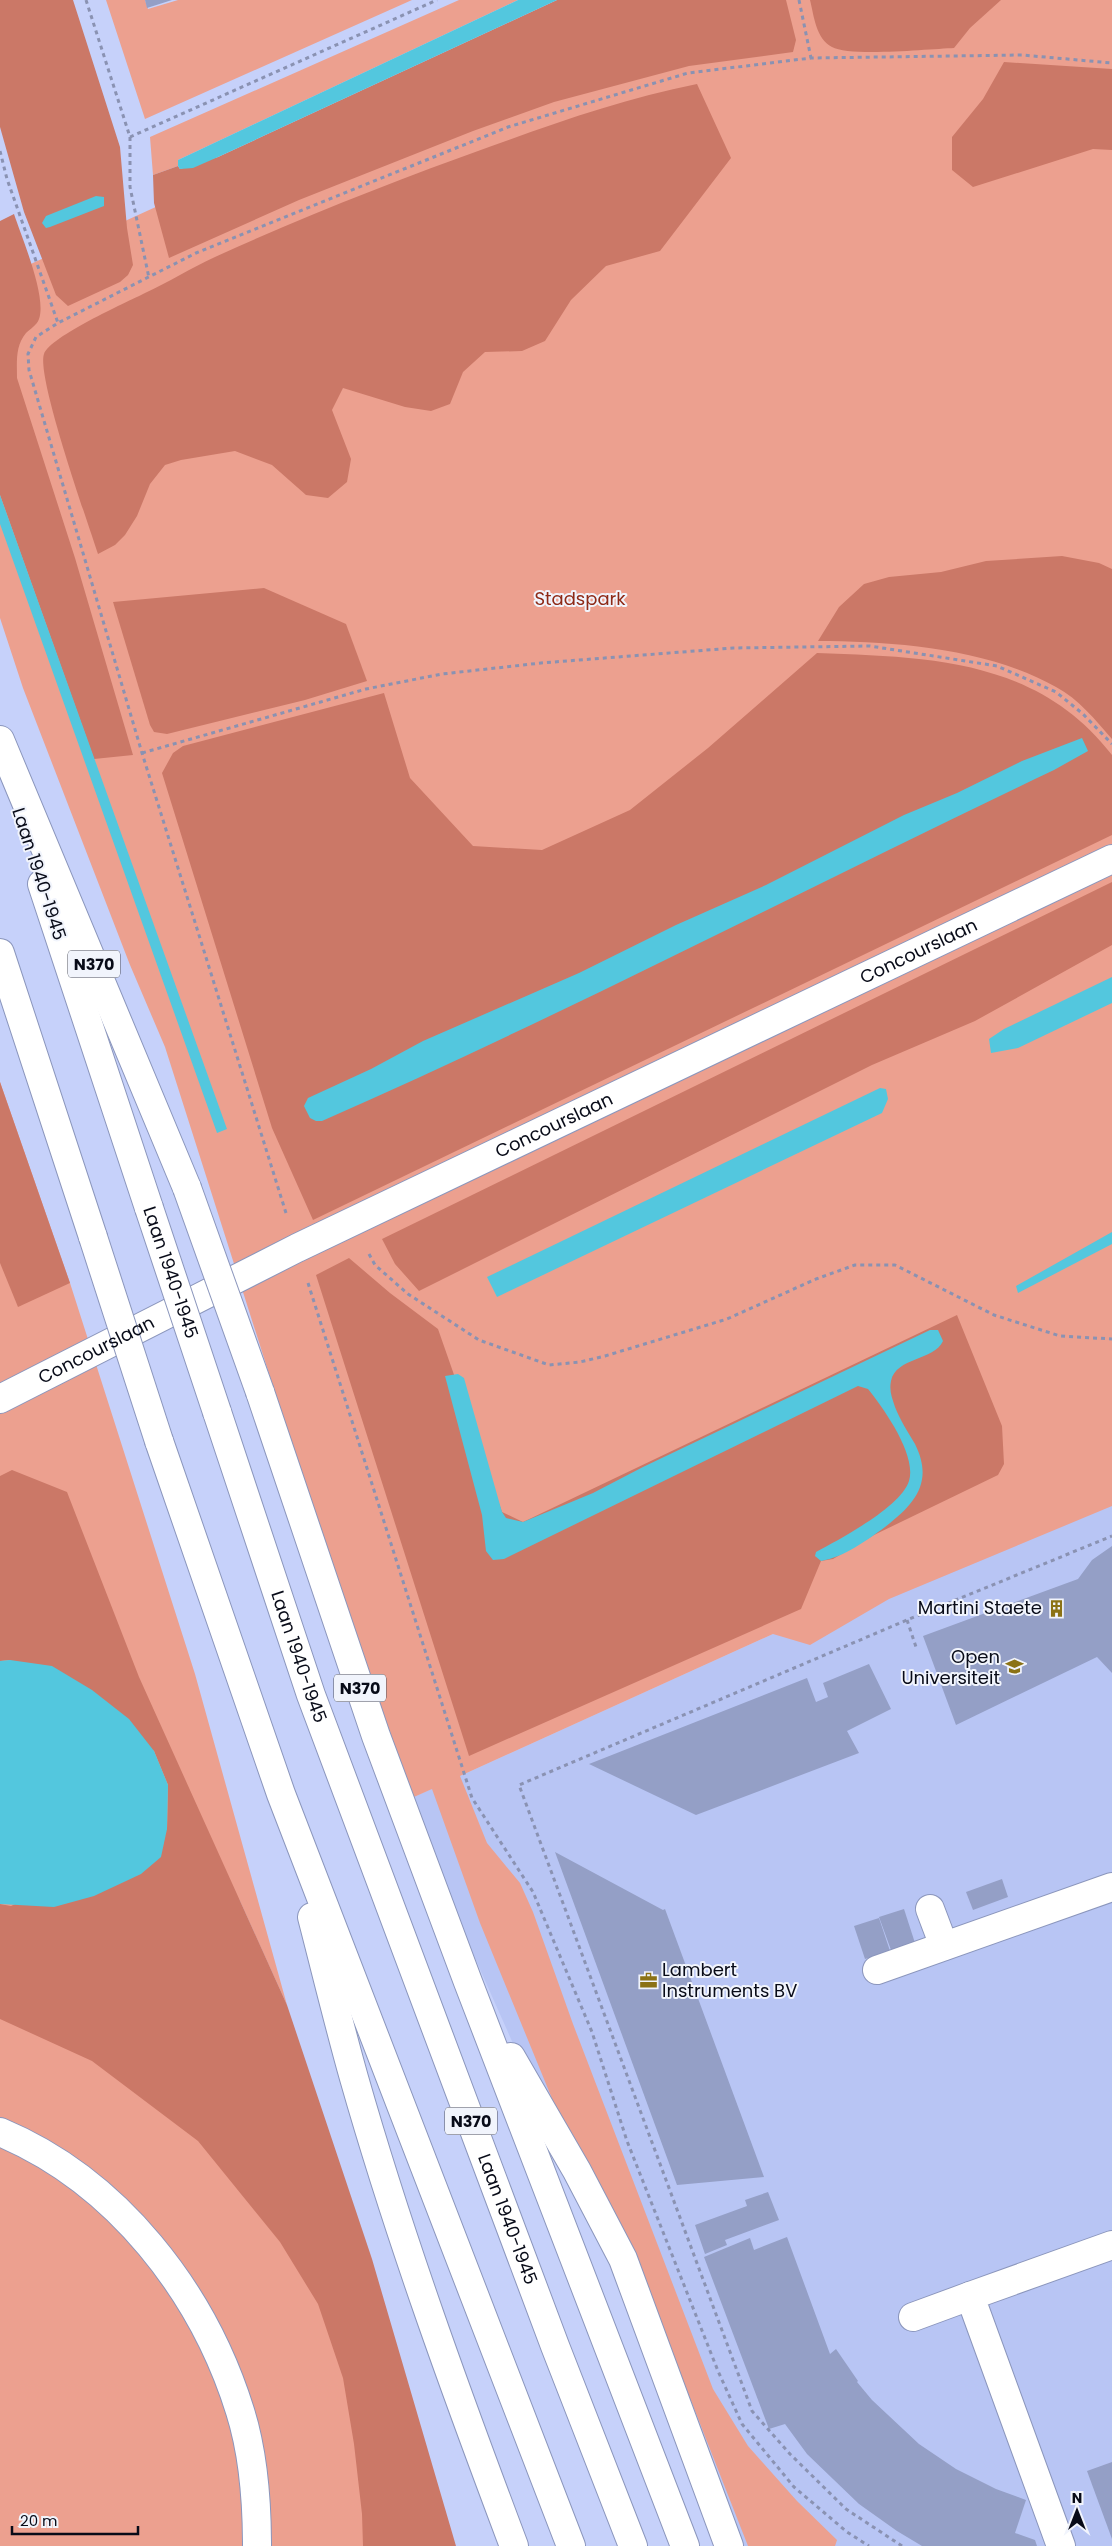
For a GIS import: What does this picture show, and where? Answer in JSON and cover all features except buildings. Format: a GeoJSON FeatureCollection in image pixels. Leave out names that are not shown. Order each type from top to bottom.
{"type":"FeatureCollection","features":[{"type":"Feature","properties":{"kind":"main road","name":"N370"},"geometry":{"type":"LineString","coordinates":[[0,740],[187,1188],[260,1392],[376,1736],[468,1982],[685,2546]]}},
{"type":"Feature","properties":{"kind":"main road","name":"Laan 1940-1945"},"geometry":{"type":"LineString","coordinates":[[0,755],[148,1208],[311,1694],[555,2346],[633,2546]]}},
{"type":"Feature","properties":{"kind":"main road","name":"Concourslaan"},"geometry":{"type":"LineString","coordinates":[[0,1399],[297,1248],[1112,859]]}},
{"type":"Feature","properties":{"kind":"main road"},"geometry":{"type":"LineString","coordinates":[[0,952],[159,1441],[281,1794],[571,2546]]}},
{"type":"Feature","properties":{"kind":"main road"},"geometry":{"type":"LineString","coordinates":[[281,1794],[354,2078],[442,2351],[514,2546]]}},
{"type":"Feature","properties":{"kind":"main road"},"geometry":{"type":"LineString","coordinates":[[877,1970],[1112,1887]]}},
{"type":"Feature","properties":{"kind":"main road"},"geometry":{"type":"LineString","coordinates":[[930,1909],[944,1946]]}},
{"type":"Feature","properties":{"kind":"main road","name":"N370"},"geometry":{"type":"LineString","coordinates":[[468,1982],[577,2171],[623,2259],[729,2546]]}},
{"type":"Feature","properties":{"kind":"main road"},"geometry":{"type":"LineString","coordinates":[[0,2132],[56,2162],[99,2194],[149,2245],[172,2273],[201,2318],[224,2366],[240,2412],[252,2462],[257,2512],[257,2546]]}},
{"type":"Feature","properties":{"kind":"main road"},"geometry":{"type":"LineString","coordinates":[[913,2317],[1112,2244]]}},
{"type":"Feature","properties":{"kind":"main road"},"geometry":{"type":"LineString","coordinates":[[970,2296],[1060,2546]]}},
{"type":"Feature","properties":{"kind":"path"},"geometry":{"type":"LineString","coordinates":[[86,0],[130,138],[130,187],[148,278]]}},
{"type":"Feature","properties":{"kind":"path"},"geometry":{"type":"LineString","coordinates":[[130,138],[437,0]]}},
{"type":"Feature","properties":{"kind":"path"},"geometry":{"type":"LineString","coordinates":[[799,0],[810,58]]}},
{"type":"Feature","properties":{"kind":"path"},"geometry":{"type":"LineString","coordinates":[[869,2546],[847,2532],[794,2487],[742,2424],[718,2371],[627,2141],[592,2032],[533,1892],[472,1798],[142,753],[29,370],[28,354],[36,337],[58,323],[196,253],[508,127],[688,73],[810,58],[1022,55],[1112,63]]}},
{"type":"Feature","properties":{"kind":"path"},"geometry":{"type":"LineString","coordinates":[[0,151],[7,179],[58,323]]}},
{"type":"Feature","properties":{"kind":"path"},"geometry":{"type":"LineString","coordinates":[[142,753],[366,689],[442,674],[541,662],[733,648],[870,646],[997,666],[1056,692],[1082,714],[1112,744]]}},
{"type":"Feature","properties":{"kind":"path"},"geometry":{"type":"LineString","coordinates":[[353,1222],[375,1264],[408,1294],[479,1340],[549,1365],[580,1362],[605,1356],[727,1319],[816,1278],[855,1264],[895,1264],[994,1315],[1060,1336],[1112,1339]]}},
{"type":"Feature","properties":{"kind":"path"},"geometry":{"type":"LineString","coordinates":[[902,2546],[846,2509],[790,2454],[752,2411],[519,1785],[907,1620],[1112,1536]]}},
{"type":"Feature","properties":{"kind":"path"},"geometry":{"type":"LineString","coordinates":[[907,1620],[917,1650]]}},
{"type":"Feature","properties":{"kind":"shaded area"},"geometry":{"type":"Polygon","coordinates":[[[0,0],[73,0],[120,147],[127,228],[133,265],[128,275],[120,282],[68,306],[56,295],[24,212],[0,127],[0,0]]]}},
{"type":"Feature","properties":{"kind":"shaded area"},"geometry":{"type":"Polygon","coordinates":[[[518,0],[557,0],[193,168],[180,169],[178,166],[178,160],[518,0]]]}},
{"type":"Feature","properties":{"kind":"shaded area"},"geometry":{"type":"Polygon","coordinates":[[[557,0],[786,0],[796,40],[793,52],[689,66],[554,102],[473,131],[299,200],[169,258],[154,203],[153,175],[178,166],[180,169],[218,157],[557,0]]]}},
{"type":"Feature","properties":{"kind":"shaded area"},"geometry":{"type":"Polygon","coordinates":[[[810,0],[1001,0],[970,28],[954,48],[855,52],[832,47],[822,39],[816,26],[810,0]]]}},
{"type":"Feature","properties":{"kind":"shaded area"},"geometry":{"type":"Polygon","coordinates":[[[1004,62],[1112,69],[1112,150],[1093,149],[973,187],[952,170],[952,137],[983,99],[1004,62]]]}},
{"type":"Feature","properties":{"kind":"shaded area"},"geometry":{"type":"Polygon","coordinates":[[[697,84],[731,158],[660,251],[606,266],[571,300],[545,341],[522,351],[485,352],[463,372],[450,404],[431,411],[405,407],[343,388],[332,410],[351,459],[347,482],[328,498],[306,495],[272,465],[235,451],[181,460],[165,465],[150,484],[137,516],[125,535],[115,545],[98,554],[55,419],[44,368],[44,354],[60,338],[206,261],[351,199],[566,120],[618,103],[697,84]]]}},
{"type":"Feature","properties":{"kind":"shaded area"},"geometry":{"type":"Polygon","coordinates":[[[96,196],[104,197],[104,206],[50,227],[46,228],[42,223],[46,216],[96,196]]]}},
{"type":"Feature","properties":{"kind":"shaded area"},"geometry":{"type":"Polygon","coordinates":[[[14,214],[37,282],[41,309],[38,321],[26,333],[20,343],[17,355],[17,378],[75,558],[133,755],[94,759],[0,495],[0,221],[14,214]]]}},
{"type":"Feature","properties":{"kind":"shaded area"},"geometry":{"type":"Polygon","coordinates":[[[0,495],[227,1129],[217,1133],[0,524],[0,495]]]}},
{"type":"Feature","properties":{"kind":"shaded area"},"geometry":{"type":"Polygon","coordinates":[[[1062,556],[1099,563],[1112,569],[1112,739],[1086,710],[1064,692],[1030,674],[1002,664],[940,650],[909,646],[847,641],[818,641],[839,607],[864,584],[889,577],[941,572],[986,561],[1062,556]]]}},
{"type":"Feature","properties":{"kind":"shaded area"},"geometry":{"type":"Polygon","coordinates":[[[264,588],[346,624],[367,681],[305,700],[167,734],[154,732],[150,725],[113,602],[264,588]]]}},
{"type":"Feature","properties":{"kind":"shaded area"},"geometry":{"type":"Polygon","coordinates":[[[817,653],[900,657],[940,662],[979,670],[1016,682],[1050,699],[1083,723],[1112,755],[1112,835],[313,1220],[272,1128],[162,773],[173,753],[183,746],[384,693],[410,778],[473,846],[542,850],[630,810],[708,748],[817,653]]]}},
{"type":"Feature","properties":{"kind":"shaded area"},"geometry":{"type":"Polygon","coordinates":[[[1082,738],[1088,751],[1054,770],[598,993],[322,1121],[310,1118],[304,1106],[308,1098],[371,1069],[423,1041],[579,973],[676,925],[766,885],[904,815],[957,793],[1022,761],[1082,738]]]}},
{"type":"Feature","properties":{"kind":"shaded area"},"geometry":{"type":"Polygon","coordinates":[[[1112,882],[1112,945],[975,1021],[872,1065],[419,1291],[395,1264],[382,1239],[1112,882]]]}},
{"type":"Feature","properties":{"kind":"shaded area"},"geometry":{"type":"Polygon","coordinates":[[[1112,977],[1112,1003],[1018,1048],[991,1053],[989,1039],[1004,1029],[1112,977]]]}},
{"type":"Feature","properties":{"kind":"shaded area"},"geometry":{"type":"Polygon","coordinates":[[[0,1082],[70,1283],[18,1307],[0,1263],[0,1082]]]}},
{"type":"Feature","properties":{"kind":"shaded area"},"geometry":{"type":"Polygon","coordinates":[[[880,1088],[886,1089],[888,1099],[882,1113],[497,1297],[487,1277],[880,1088]]]}},
{"type":"Feature","properties":{"kind":"shaded area"},"geometry":{"type":"Polygon","coordinates":[[[1112,1232],[1112,1244],[1018,1293],[1016,1286],[1112,1232]]]}},
{"type":"Feature","properties":{"kind":"shaded area"},"geometry":{"type":"Polygon","coordinates":[[[349,1258],[390,1293],[438,1329],[502,1512],[523,1522],[957,1315],[1002,1426],[1004,1464],[998,1475],[874,1535],[833,1559],[821,1561],[801,1609],[469,1756],[316,1275],[349,1258]]]}},
{"type":"Feature","properties":{"kind":"shaded area"},"geometry":{"type":"Polygon","coordinates":[[[930,1330],[938,1330],[943,1341],[932,1352],[900,1367],[894,1373],[890,1385],[895,1407],[915,1444],[920,1458],[923,1470],[922,1481],[918,1491],[913,1501],[905,1510],[885,1527],[854,1548],[838,1556],[821,1561],[815,1556],[816,1552],[840,1539],[882,1511],[904,1491],[909,1481],[908,1458],[898,1433],[868,1389],[858,1386],[504,1559],[493,1560],[486,1551],[482,1515],[445,1376],[458,1374],[464,1378],[502,1512],[506,1518],[523,1522],[593,1493],[643,1467],[930,1330]]]}},
{"type":"Feature","properties":{"kind":"shaded area"},"geometry":{"type":"Polygon","coordinates":[[[12,1470],[67,1492],[139,1677],[287,2005],[372,2259],[456,2546],[363,2546],[362,2514],[354,2444],[343,2378],[318,2304],[280,2242],[198,2141],[92,2061],[0,2019],[0,1904],[11,1906],[167,1829],[168,1785],[154,1751],[10,1660],[0,1661],[0,1476],[12,1470]]]}},
{"type":"Feature","properties":{"kind":"shaded area"},"geometry":{"type":"Polygon","coordinates":[[[1112,1480],[1112,2546],[737,2546],[405,1801],[1112,1480]]]}},
{"type":"Feature","properties":{"kind":"shaded area"},"geometry":{"type":"Polygon","coordinates":[[[10,1660],[52,1666],[92,1690],[129,1719],[154,1751],[168,1785],[167,1829],[161,1857],[141,1874],[94,1896],[54,1907],[0,1904],[0,1661],[10,1660]]]}},
{"type":"Feature","properties":{"kind":"green space"},"geometry":{"type":"Polygon","coordinates":[[[106,0],[145,0],[148,9],[178,0],[412,0],[145,119],[106,0]]]}},
{"type":"Feature","properties":{"kind":"green space"},"geometry":{"type":"Polygon","coordinates":[[[459,0],[518,0],[178,160],[178,166],[153,175],[150,137],[459,0]]]}},
{"type":"Feature","properties":{"kind":"green space","name":"Stadspark"},"geometry":{"type":"Polygon","coordinates":[[[610,0],[1112,0],[1112,1506],[889,1599],[810,1645],[773,1634],[460,1776],[487,1843],[520,1883],[533,1912],[573,2024],[713,2389],[748,2446],[797,2501],[837,2540],[835,2546],[748,2546],[666,2337],[553,2101],[480,1923],[432,1789],[405,1801],[165,1047],[130,965],[23,688],[0,618],[0,278],[610,0]]]}},
{"type":"Feature","properties":{"kind":"green space"},"geometry":{"type":"Polygon","coordinates":[[[0,1082],[70,1283],[195,1674],[287,2005],[239,1899],[409,2546],[0,2546],[0,1082]]]}},
{"type":"Feature","properties":{"kind":"place","name":"Martini Staete"},"geometry":{"type":"Point","coordinates":[1056,1608]}},
{"type":"Feature","properties":{"kind":"place","name":"Open Universiteit"},"geometry":{"type":"Point","coordinates":[1014,1667]}},
{"type":"Feature","properties":{"kind":"place","name":"Lambert Instruments BV"},"geometry":{"type":"Point","coordinates":[648,1980]}}]}
